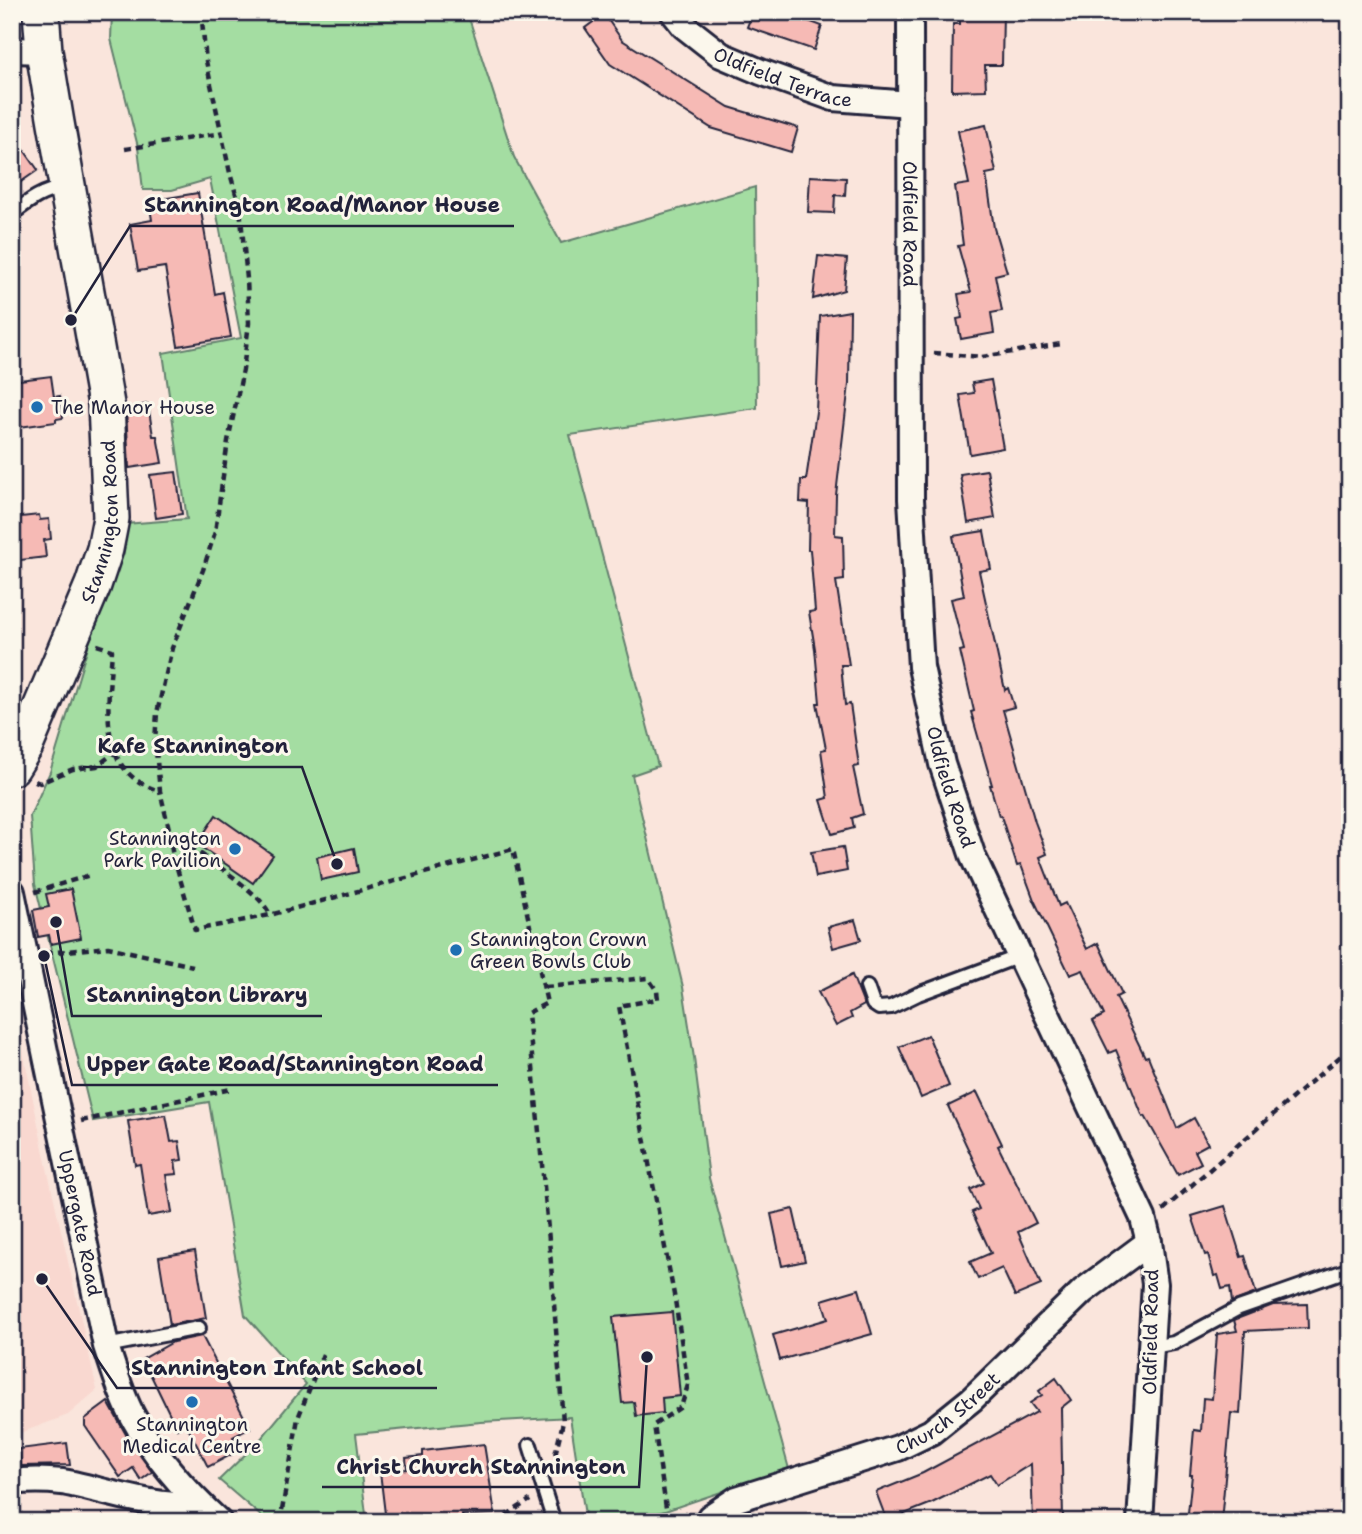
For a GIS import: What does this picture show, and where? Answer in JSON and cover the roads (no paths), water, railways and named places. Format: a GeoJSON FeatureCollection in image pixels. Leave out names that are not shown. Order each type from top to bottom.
{"type":"FeatureCollection","features":[{"type":"Feature","properties":{"kind":"main road","name":"Stannington Road"},"geometry":{"type":"LineString","coordinates":[[21,773],[25,746],[73,635],[105,549],[111,507],[106,404],[67,187],[28,50],[41,12]]}},
{"type":"Feature","properties":{"kind":"street","name":"Oldfield Terrace"},"geometry":{"type":"LineString","coordinates":[[673,12],[684,26],[721,55],[761,72],[833,98],[909,104]]}},
{"type":"Feature","properties":{"kind":"street","name":"Oldfield Road"},"geometry":{"type":"LineString","coordinates":[[910,12],[911,499],[921,667],[942,764],[974,857],[1146,1230],[1154,1284],[1140,1522]]}},
{"type":"Feature","properties":{"kind":"street","name":"Uppergate Road"},"geometry":{"type":"LineString","coordinates":[[13,896],[106,1346],[132,1415],[148,1442],[196,1501],[219,1522]]}},
{"type":"Feature","properties":{"kind":"street","name":"Church Street"},"geometry":{"type":"LineString","coordinates":[[707,1522],[710,1517],[737,1499],[898,1448],[931,1432],[972,1399],[1146,1230]]}},
{"type":"Feature","properties":{"kind":"street"},"geometry":{"type":"LineString","coordinates":[[12,1482],[64,1482],[157,1503],[188,1506],[196,1501]]}},
{"type":"Feature","properties":{"kind":"lane"},"geometry":{"type":"LineString","coordinates":[[12,214],[51,189],[67,187]]}},
{"type":"Feature","properties":{"kind":"lane"},"geometry":{"type":"LineString","coordinates":[[867,987],[873,1004],[879,1008],[891,1007],[918,994],[1020,956]]}},
{"type":"Feature","properties":{"kind":"lane"},"geometry":{"type":"LineString","coordinates":[[1152,1347],[1174,1343],[1239,1308],[1350,1269]]}},
{"type":"Feature","properties":{"kind":"lane"},"geometry":{"type":"LineString","coordinates":[[106,1346],[199,1328]]}},
{"type":"Feature","properties":{"kind":"lane"},"geometry":{"type":"LineString","coordinates":[[530,1445],[554,1522]]}},
{"type":"Feature","properties":{"kind":"place","name":"Stannington Road/Manor House"},"geometry":{"type":"Point","coordinates":[71,320]}},
{"type":"Feature","properties":{"kind":"place","name":"The Manor House"},"geometry":{"type":"Point","coordinates":[37,407]}},
{"type":"Feature","properties":{"kind":"place","name":"Stannington Park Pavilion"},"geometry":{"type":"Point","coordinates":[235,849]}},
{"type":"Feature","properties":{"kind":"place","name":"Kafe Stannington"},"geometry":{"type":"Point","coordinates":[337,864]}},
{"type":"Feature","properties":{"kind":"place","name":"Stannington Library"},"geometry":{"type":"Point","coordinates":[56,922]}},
{"type":"Feature","properties":{"kind":"place","name":"Stannington Crown Green Bowls Club"},"geometry":{"type":"Point","coordinates":[456,950]}},
{"type":"Feature","properties":{"kind":"place","name":"Upper Gate Road/Stannington Road"},"geometry":{"type":"Point","coordinates":[44,956]}},
{"type":"Feature","properties":{"kind":"place","name":"Stannington Infant School"},"geometry":{"type":"Point","coordinates":[42,1279]}},
{"type":"Feature","properties":{"kind":"place","name":"Christ Church Stannington"},"geometry":{"type":"Point","coordinates":[647,1357]}},
{"type":"Feature","properties":{"kind":"place","name":"Stannington Medical Centre"},"geometry":{"type":"Point","coordinates":[192,1402]}}]}
